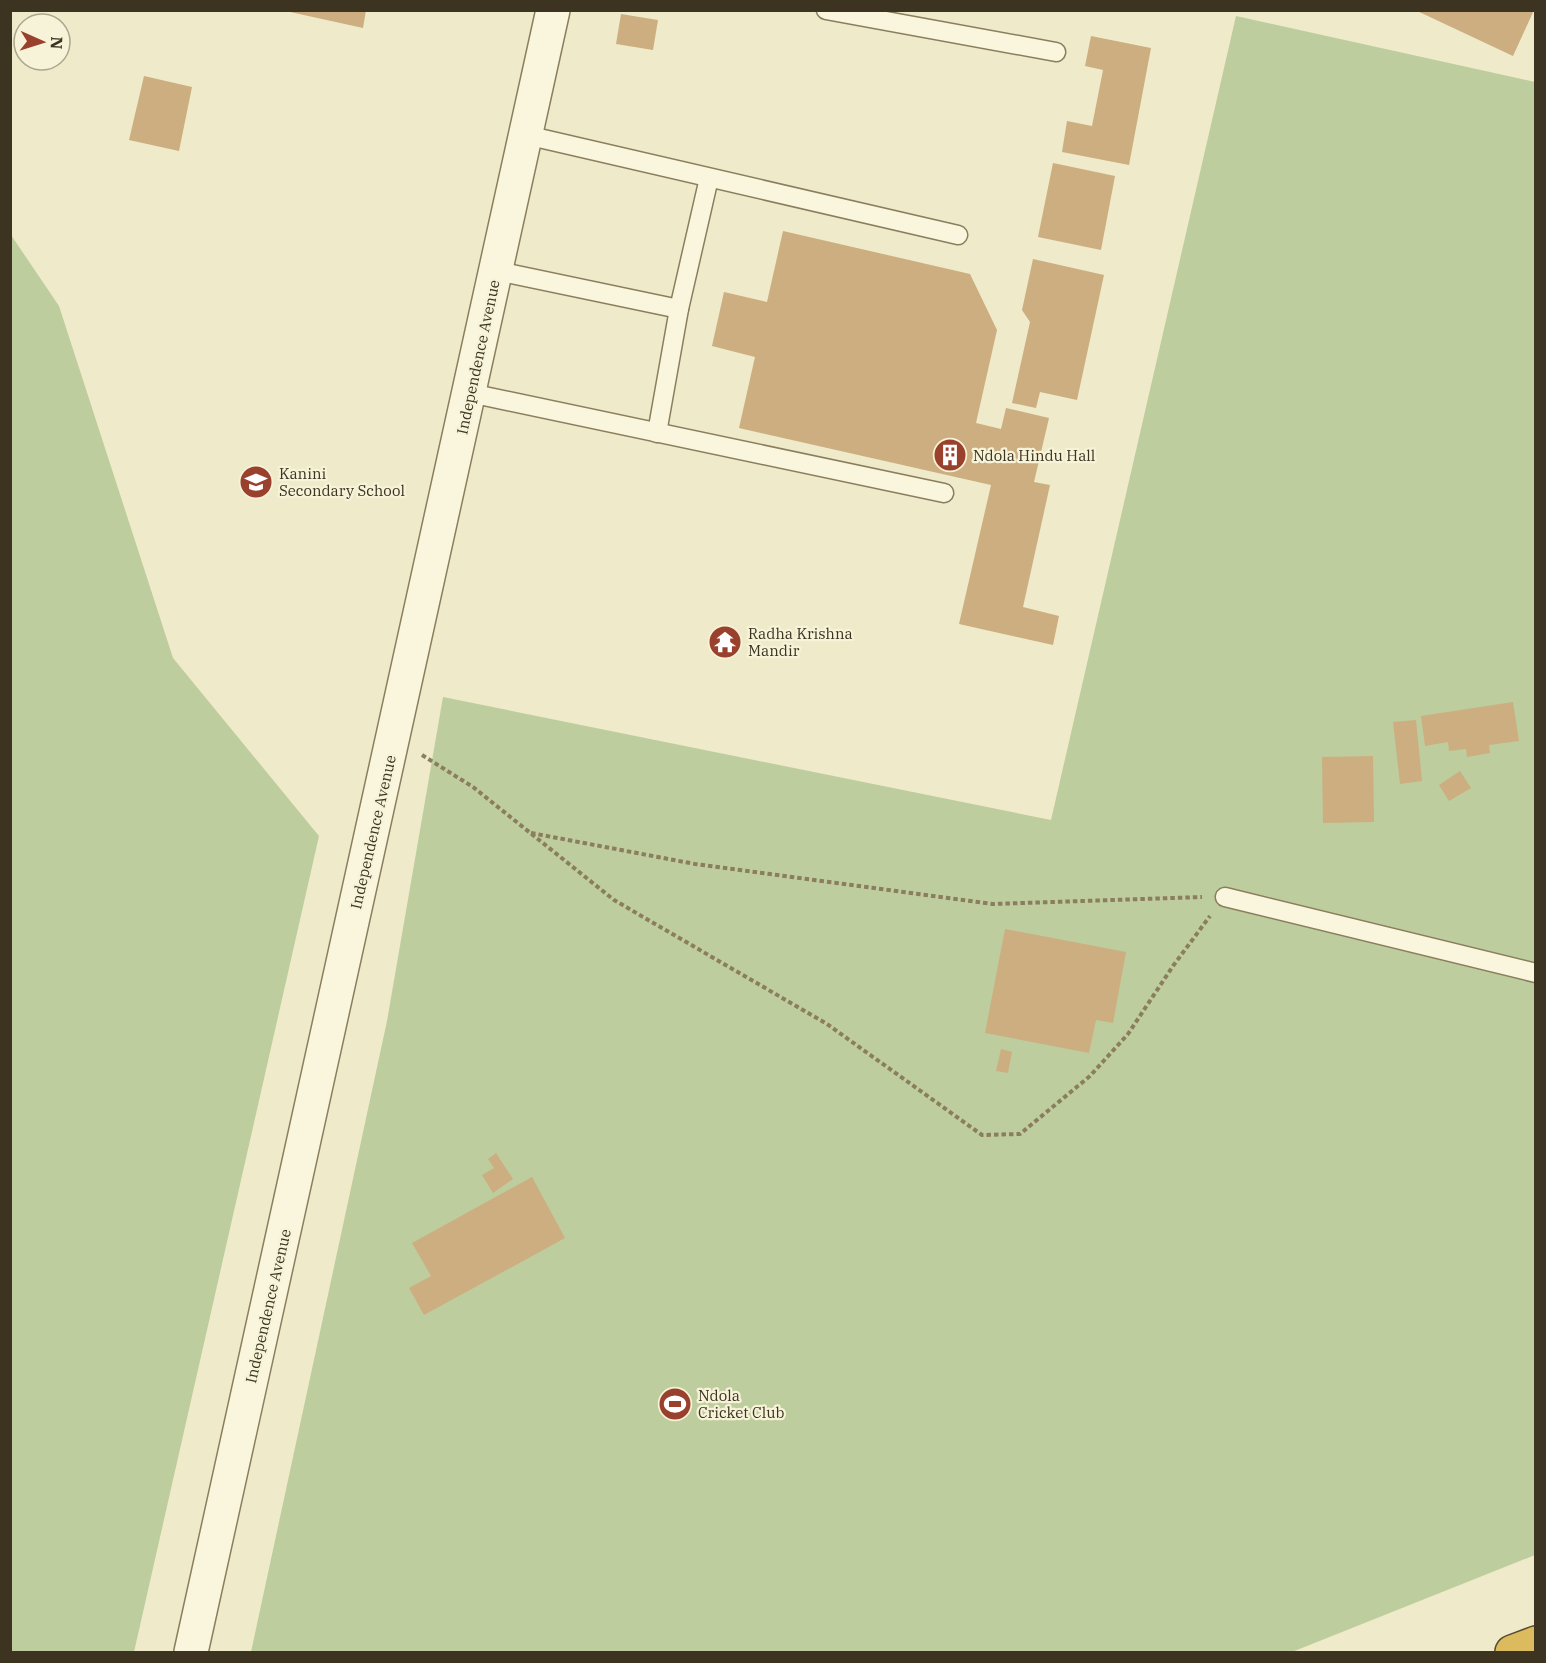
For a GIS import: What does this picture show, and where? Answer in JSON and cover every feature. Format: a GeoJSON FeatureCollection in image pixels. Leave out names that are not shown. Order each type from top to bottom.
{"type":"FeatureCollection","features":[{"type":"Feature","properties":{"kind":"highway"},"geometry":{"type":"LineString","coordinates":[[1512,1653],[1536,1643]]}},
{"type":"Feature","properties":{"kind":"street","name":"Independence Avenue"},"geometry":{"type":"LineString","coordinates":[[191,1653],[553,10]]}},
{"type":"Feature","properties":{"kind":"lane"},"geometry":{"type":"LineString","coordinates":[[826,10],[1056,52]]}},
{"type":"Feature","properties":{"kind":"lane"},"geometry":{"type":"LineString","coordinates":[[526,135],[958,235]]}},
{"type":"Feature","properties":{"kind":"lane"},"geometry":{"type":"LineString","coordinates":[[657,433],[679,309],[709,178]]}},
{"type":"Feature","properties":{"kind":"lane"},"geometry":{"type":"LineString","coordinates":[[497,271],[679,309]]}},
{"type":"Feature","properties":{"kind":"lane"},"geometry":{"type":"LineString","coordinates":[[470,393],[944,493]]}},
{"type":"Feature","properties":{"kind":"lane"},"geometry":{"type":"LineString","coordinates":[[1225,897],[1536,973]]}},
{"type":"Feature","properties":{"kind":"path"},"geometry":{"type":"LineString","coordinates":[[394,738],[473,787],[614,900],[827,1024],[982,1135],[1020,1134],[1090,1076],[1128,1034],[1173,966],[1225,897]]}},
{"type":"Feature","properties":{"kind":"path"},"geometry":{"type":"LineString","coordinates":[[530,833],[695,864],[993,904],[1225,897]]}},
{"type":"Feature","properties":{"kind":"green space"},"geometry":{"type":"Polygon","coordinates":[[[1236,16],[1535,82],[1535,1555],[1292,1652],[251,1652],[387,1021],[443,697],[1051,820],[1236,16]]]}},
{"type":"Feature","properties":{"kind":"green space"},"geometry":{"type":"Polygon","coordinates":[[[11,235],[59,306],[173,658],[319,836],[134,1652],[11,1652],[11,235]]]}},
{"type":"Feature","properties":{"kind":"building"},"geometry":{"type":"Polygon","coordinates":[[[281,10],[366,10],[363,28],[281,10]]]}},
{"type":"Feature","properties":{"kind":"building"},"geometry":{"type":"Polygon","coordinates":[[[1415,10],[1534,10],[1513,56],[1415,10]]]}},
{"type":"Feature","properties":{"kind":"building"},"geometry":{"type":"Polygon","coordinates":[[[621,14],[658,20],[653,50],[616,44],[621,14]]]}},
{"type":"Feature","properties":{"kind":"building"},"geometry":{"type":"Polygon","coordinates":[[[1091,36],[1151,48],[1129,165],[1062,152],[1067,121],[1092,126],[1103,70],[1085,66],[1091,36]]]}},
{"type":"Feature","properties":{"kind":"building"},"geometry":{"type":"Polygon","coordinates":[[[144,76],[192,87],[179,151],[129,140],[144,76]]]}},
{"type":"Feature","properties":{"kind":"building"},"geometry":{"type":"Polygon","coordinates":[[[1053,163],[1115,176],[1101,250],[1038,237],[1053,163]]]}},
{"type":"Feature","properties":{"kind":"building","name":"Ndola Hindu Hall"},"geometry":{"type":"Polygon","coordinates":[[[783,231],[970,274],[997,330],[976,423],[1001,429],[1006,408],[1049,418],[1034,482],[1050,485],[1023,607],[1059,616],[1053,645],[959,624],[991,485],[739,428],[755,357],[712,346],[724,292],[767,302],[783,231]]]}},
{"type":"Feature","properties":{"kind":"building"},"geometry":{"type":"Polygon","coordinates":[[[1033,259],[1104,275],[1077,400],[1040,392],[1036,408],[1012,403],[1030,322],[1022,310],[1033,259]]]}},
{"type":"Feature","properties":{"kind":"building"},"geometry":{"type":"Polygon","coordinates":[[[1513,702],[1519,741],[1489,745],[1490,753],[1467,757],[1466,749],[1449,751],[1448,742],[1425,746],[1421,716],[1513,702]]]}},
{"type":"Feature","properties":{"kind":"building"},"geometry":{"type":"Polygon","coordinates":[[[1416,720],[1422,781],[1400,784],[1393,722],[1416,720]]]}},
{"type":"Feature","properties":{"kind":"building"},"geometry":{"type":"Polygon","coordinates":[[[1373,756],[1374,822],[1323,823],[1322,757],[1373,756]]]}},
{"type":"Feature","properties":{"kind":"building"},"geometry":{"type":"Polygon","coordinates":[[[1460,771],[1471,788],[1449,801],[1439,785],[1460,771]]]}},
{"type":"Feature","properties":{"kind":"building"},"geometry":{"type":"Polygon","coordinates":[[[1005,929],[1126,952],[1113,1023],[1096,1020],[1089,1053],[985,1033],[1005,929]]]}},
{"type":"Feature","properties":{"kind":"building"},"geometry":{"type":"Polygon","coordinates":[[[1001,1049],[1012,1052],[1008,1073],[996,1071],[1001,1049]]]}},
{"type":"Feature","properties":{"kind":"building"},"geometry":{"type":"Polygon","coordinates":[[[496,1153],[513,1179],[493,1193],[482,1175],[494,1168],[488,1159],[496,1153]]]}},
{"type":"Feature","properties":{"kind":"building"},"geometry":{"type":"Polygon","coordinates":[[[532,1177],[565,1238],[424,1315],[409,1288],[431,1276],[412,1243],[532,1177]]]}},
{"type":"Feature","properties":{"kind":"place","name":"Ndola Hindu Hall"},"geometry":{"type":"Point","coordinates":[950,455]}},
{"type":"Feature","properties":{"kind":"place","name":"Kanini Secondary School"},"geometry":{"type":"Point","coordinates":[256,482]}},
{"type":"Feature","properties":{"kind":"place","name":"Radha Krishna Mandir"},"geometry":{"type":"Point","coordinates":[725,642]}},
{"type":"Feature","properties":{"kind":"place","name":"Ndola Cricket Club"},"geometry":{"type":"Point","coordinates":[675,1404]}}]}
